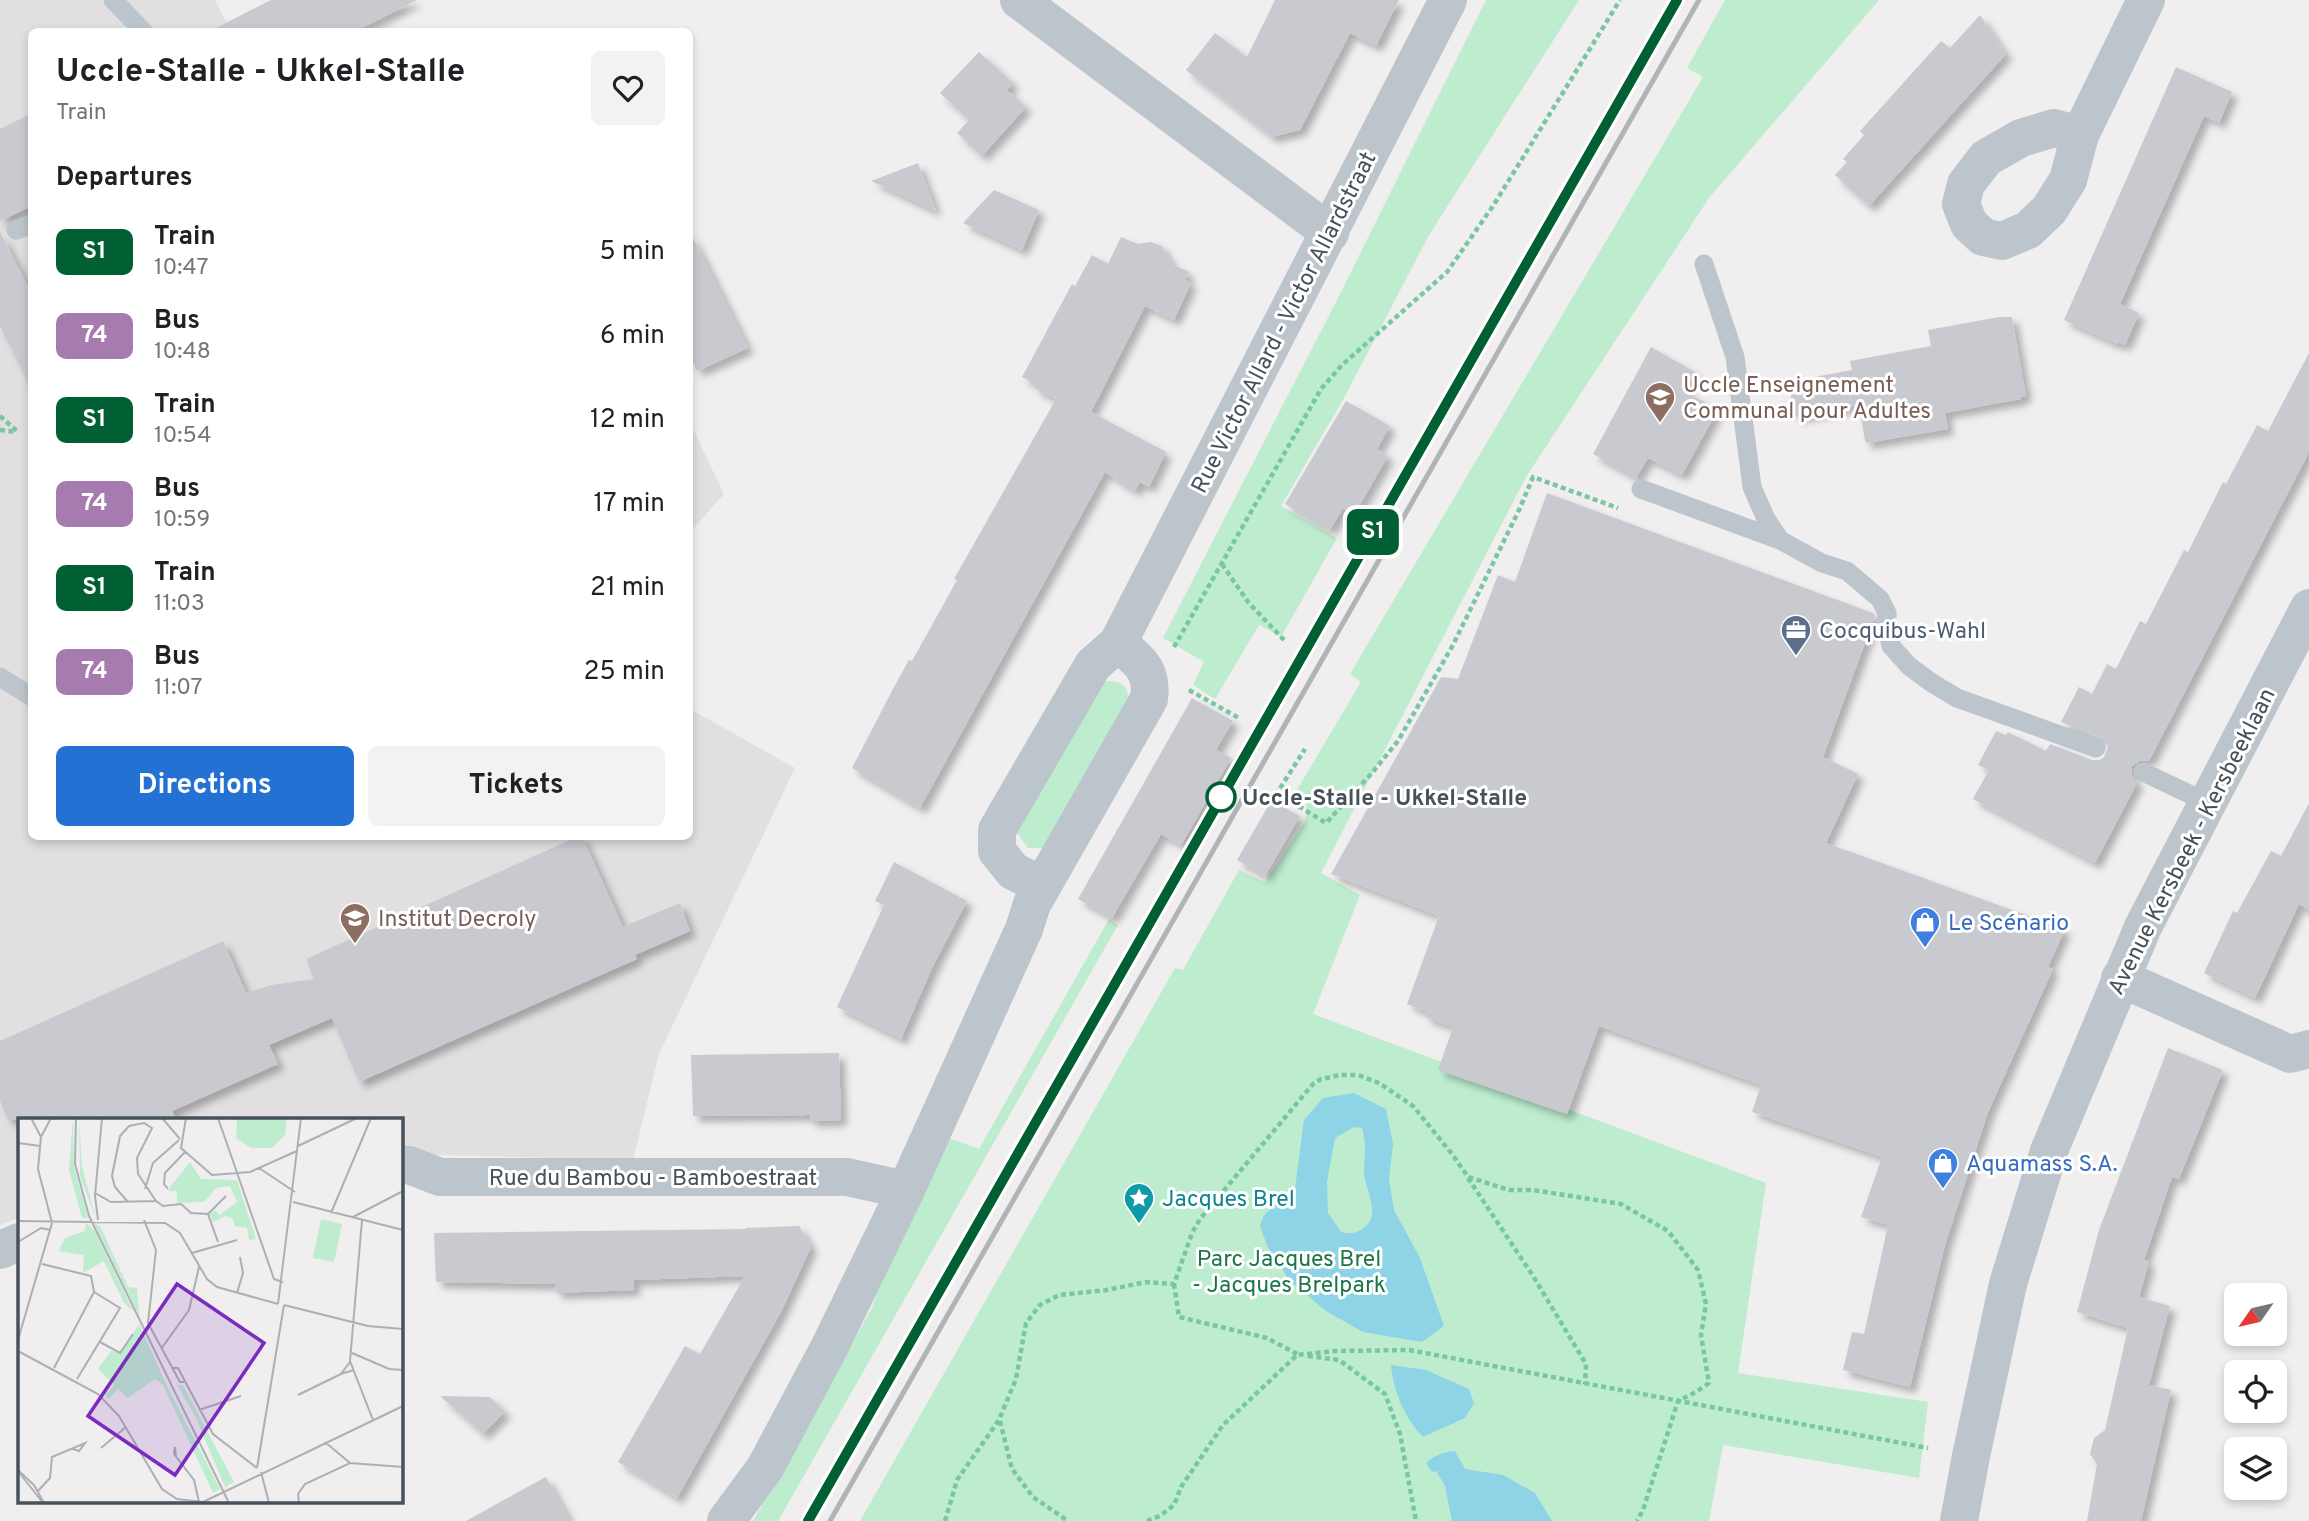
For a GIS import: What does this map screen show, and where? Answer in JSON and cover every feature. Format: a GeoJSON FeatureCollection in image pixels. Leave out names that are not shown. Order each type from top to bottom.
{"type":"FeatureCollection","features":[{"type":"Feature","properties":{"kind":"street"},"geometry":{"type":"LineString","coordinates":[[1019,0],[1330,233]]}},
{"type":"Feature","properties":{"kind":"street","name":"Rue Victor Allard - Victor Allardstraat"},"geometry":{"type":"LineString","coordinates":[[1042,886],[1013,871],[997,851],[998,830],[1093,665],[1118,643],[1448,0]]}},
{"type":"Feature","properties":{"kind":"street"},"geometry":{"type":"LineString","coordinates":[[2080,135],[2146,0]]}},
{"type":"Feature","properties":{"kind":"street","name":"Avenue Kersbeek - Kersbeeklaan"},"geometry":{"type":"LineString","coordinates":[[1959,1521],[1970,1456],[2008,1284],[2049,1150],[2143,927],[2309,608]]}},
{"type":"Feature","properties":{"kind":"street"},"geometry":{"type":"LineString","coordinates":[[726,1521],[765,1468],[829,1348],[906,1191],[1042,886],[1149,699],[1151,685],[1143,664],[1118,643]]}},
{"type":"Feature","properties":{"kind":"street"},"geometry":{"type":"LineString","coordinates":[[2120,978],[2290,1054],[2309,1049]]}},
{"type":"Feature","properties":{"kind":"street","name":"Rue du Bambou - Bamboestraat"},"geometry":{"type":"LineString","coordinates":[[402,1165],[409,1165],[440,1177],[847,1177],[906,1191]]}},
{"type":"Feature","properties":{"kind":"street"},"geometry":{"type":"LineString","coordinates":[[0,1250],[18,1242]]}},
{"type":"Feature","properties":{"kind":"lane"},"geometry":{"type":"LineString","coordinates":[[113,0],[140,28]]}},
{"type":"Feature","properties":{"kind":"lane"},"geometry":{"type":"LineString","coordinates":[[1704,264],[1735,357],[1752,487],[1766,519],[1780,540]]}},
{"type":"Feature","properties":{"kind":"lane"},"geometry":{"type":"LineString","coordinates":[[1641,489],[1780,540],[1822,563],[1847,571],[1880,599],[1887,613],[1891,646],[1909,666],[1957,698],[2096,748]]}},
{"type":"Feature","properties":{"kind":"lane"},"geometry":{"type":"LineString","coordinates":[[0,677],[28,694]]}},
{"type":"Feature","properties":{"kind":"lane"},"geometry":{"type":"LineString","coordinates":[[2143,772],[2208,803]]}},
{"type":"Feature","properties":{"kind":"path"},"geometry":{"type":"LineString","coordinates":[[1148,676],[1177,643],[1321,389],[1342,365],[1447,272],[1493,206],[1620,0]]}},
{"type":"Feature","properties":{"kind":"path"},"geometry":{"type":"LineString","coordinates":[[0,416],[18,432],[0,430]]}},
{"type":"Feature","properties":{"kind":"path"},"geometry":{"type":"LineString","coordinates":[[1304,749],[1276,792],[1326,823],[1398,741],[1453,645],[1533,477],[1622,509]]}},
{"type":"Feature","properties":{"kind":"path"},"geometry":{"type":"LineString","coordinates":[[1222,564],[1248,602],[1284,640]]}},
{"type":"Feature","properties":{"kind":"path"},"geometry":{"type":"LineString","coordinates":[[1189,690],[1228,709],[1239,718]]}},
{"type":"Feature","properties":{"kind":"path"},"geometry":{"type":"LineString","coordinates":[[1416,1521],[1400,1434],[1385,1394],[1339,1360],[1297,1355],[1267,1338],[1179,1317],[1174,1284],[1192,1233],[1200,1219],[1305,1094],[1321,1079],[1358,1075],[1378,1083],[1413,1106],[1452,1154],[1533,1276],[1586,1364],[1586,1384]]}},
{"type":"Feature","properties":{"kind":"path"},"geometry":{"type":"LineString","coordinates":[[1468,1177],[1509,1190],[1621,1204],[1668,1231],[1698,1270],[1706,1304],[1701,1335],[1709,1382],[1678,1401],[1637,1521]]}},
{"type":"Feature","properties":{"kind":"path"},"geometry":{"type":"LineString","coordinates":[[945,1521],[957,1480],[999,1420],[1016,1379],[1026,1323],[1040,1305],[1059,1295],[1107,1290],[1146,1282],[1174,1284]]}},
{"type":"Feature","properties":{"kind":"path"},"geometry":{"type":"LineString","coordinates":[[1147,1521],[1160,1516],[1174,1505],[1181,1487],[1223,1425],[1297,1355],[1336,1351],[1409,1350],[1928,1448]]}},
{"type":"Feature","properties":{"kind":"path"},"geometry":{"type":"LineString","coordinates":[[999,1420],[1013,1469],[1033,1497],[1068,1521]]}},
{"type":"Feature","properties":{"kind":"shaded area","name":"Institut Decroly"},"geometry":{"type":"Polygon","coordinates":[[[0,0],[215,0],[229,28],[28,28],[28,840],[693,840],[693,711],[795,768],[659,1054],[633,1160],[402,1154],[402,1118],[18,1118],[18,1218],[0,1225],[0,0]]]}},
{"type":"Feature","properties":{"kind":"shaded area"},"geometry":{"type":"Polygon","coordinates":[[[693,429],[724,494],[693,529],[693,429]]]}},
{"type":"Feature","properties":{"kind":"green space"},"geometry":{"type":"Polygon","coordinates":[[[1486,0],[1579,0],[1429,235],[1344,398],[1281,506],[1337,538],[1281,637],[1259,625],[1215,699],[1193,685],[1204,662],[1163,638],[1338,298],[1486,0]]]}},
{"type":"Feature","properties":{"kind":"green space","name":"Parc Jacques Brel - Jacques Brelpark"},"geometry":{"type":"Polygon","coordinates":[[[1725,0],[1879,0],[1709,198],[1526,477],[1321,873],[1360,895],[1313,1014],[1766,1183],[1738,1373],[1928,1402],[1919,1478],[1723,1445],[1709,1521],[860,1521],[1175,968],[1183,970],[1239,870],[1265,882],[1305,822],[1307,803],[1294,795],[1361,682],[1350,674],[1703,77],[1687,68],[1725,0]]]}},
{"type":"Feature","properties":{"kind":"green space"},"geometry":{"type":"Polygon","coordinates":[[[1107,681],[1122,684],[1129,697],[1043,848],[1028,848],[1017,833],[1099,685],[1107,681]]]}},
{"type":"Feature","properties":{"kind":"green space"},"geometry":{"type":"Polygon","coordinates":[[[1109,919],[1118,925],[778,1521],[753,1521],[872,1308],[892,1245],[949,1138],[979,1149],[1109,919]]]}},
{"type":"Feature","properties":{"kind":"water"},"geometry":{"type":"Polygon","coordinates":[[[1354,1093],[1386,1109],[1393,1144],[1389,1179],[1394,1210],[1420,1258],[1444,1326],[1422,1342],[1363,1332],[1326,1311],[1290,1281],[1268,1248],[1260,1226],[1264,1215],[1295,1188],[1304,1120],[1323,1098],[1354,1093]],[[1354,1127],[1335,1138],[1327,1182],[1328,1213],[1341,1232],[1354,1233],[1362,1229],[1371,1217],[1371,1203],[1364,1172],[1365,1145],[1362,1128],[1354,1127]]]}},
{"type":"Feature","properties":{"kind":"water"},"geometry":{"type":"Polygon","coordinates":[[[1391,1365],[1426,1370],[1469,1389],[1474,1403],[1465,1418],[1423,1437],[1401,1404],[1391,1365]]]}},
{"type":"Feature","properties":{"kind":"water"},"geometry":{"type":"Polygon","coordinates":[[[1455,1451],[1465,1469],[1503,1475],[1535,1493],[1552,1521],[1452,1521],[1445,1486],[1436,1471],[1432,1472],[1426,1463],[1439,1454],[1455,1451]]]}},
{"type":"Feature","properties":{"kind":"building"},"geometry":{"type":"Polygon","coordinates":[[[271,0],[417,0],[362,28],[216,28],[271,0]]]}},
{"type":"Feature","properties":{"kind":"building"},"geometry":{"type":"Polygon","coordinates":[[[1275,0],[1399,0],[1376,46],[1350,33],[1300,130],[1272,137],[1186,70],[1215,33],[1247,57],[1275,0]]]}},
{"type":"Feature","properties":{"kind":"building"},"geometry":{"type":"Polygon","coordinates":[[[1980,15],[2006,54],[1869,206],[1835,175],[1847,162],[1843,159],[1864,135],[1860,131],[1941,41],[1950,48],[1980,15]]]}},
{"type":"Feature","properties":{"kind":"building"},"geometry":{"type":"Polygon","coordinates":[[[979,52],[1013,83],[1007,90],[1026,107],[982,156],[957,133],[969,120],[940,93],[979,52]]]}},
{"type":"Feature","properties":{"kind":"building"},"geometry":{"type":"Polygon","coordinates":[[[2176,67],[2232,92],[2219,123],[2204,116],[2120,304],[2139,313],[2125,345],[2118,342],[2117,344],[2064,320],[2176,67]]]}},
{"type":"Feature","properties":{"kind":"building"},"geometry":{"type":"Polygon","coordinates":[[[28,115],[28,208],[0,221],[0,129],[28,115]]]}},
{"type":"Feature","properties":{"kind":"building"},"geometry":{"type":"Polygon","coordinates":[[[918,163],[936,211],[871,181],[918,163]]]}},
{"type":"Feature","properties":{"kind":"building"},"geometry":{"type":"Polygon","coordinates":[[[994,190],[1039,210],[1022,250],[963,223],[994,190]]]}},
{"type":"Feature","properties":{"kind":"building"},"geometry":{"type":"Polygon","coordinates":[[[0,232],[28,286],[28,382],[0,326],[0,232]]]}},
{"type":"Feature","properties":{"kind":"building"},"geometry":{"type":"Polygon","coordinates":[[[1121,237],[1138,244],[1151,242],[1162,246],[1172,264],[1189,272],[1185,280],[1191,283],[1174,320],[1145,306],[1091,412],[1166,452],[1149,487],[1140,482],[1135,491],[1105,472],[920,808],[852,768],[894,687],[909,660],[912,661],[957,580],[954,579],[1056,399],[1034,388],[1036,384],[1022,377],[1072,284],[1075,286],[1092,255],[1108,264],[1121,237]]]}},
{"type":"Feature","properties":{"kind":"building"},"geometry":{"type":"Polygon","coordinates":[[[693,238],[748,348],[697,371],[693,362],[693,238]]]}},
{"type":"Feature","properties":{"kind":"building"},"geometry":{"type":"Polygon","coordinates":[[[2012,317],[2026,396],[2021,399],[1945,413],[1948,429],[1867,443],[1859,405],[1795,417],[1788,382],[1852,370],[1850,361],[1931,346],[1928,330],[2012,317]]]}},
{"type":"Feature","properties":{"kind":"building"},"geometry":{"type":"Polygon","coordinates":[[[1651,347],[1695,372],[1684,391],[1718,409],[1682,475],[1648,458],[1636,478],[1593,454],[1651,347]]]}},
{"type":"Feature","properties":{"kind":"building"},"geometry":{"type":"Polygon","coordinates":[[[2309,353],[2309,452],[2149,761],[2141,760],[2132,766],[2131,774],[2137,783],[2095,863],[1973,799],[1989,770],[1978,765],[1996,731],[2006,735],[2008,732],[2046,751],[2050,744],[2092,760],[2104,757],[2108,747],[2105,740],[2061,722],[2079,687],[2092,694],[2107,664],[2116,669],[2140,621],[2146,624],[2184,550],[2188,552],[2223,482],[2226,484],[2257,425],[2268,431],[2309,353]]]}},
{"type":"Feature","properties":{"kind":"building"},"geometry":{"type":"Polygon","coordinates":[[[1346,401],[1390,426],[1377,449],[1388,456],[1354,515],[1343,508],[1330,530],[1285,504],[1346,401]]]}},
{"type":"Feature","properties":{"kind":"building"},"geometry":{"type":"Polygon","coordinates":[[[1547,493],[1873,613],[1875,616],[1823,757],[1858,774],[1826,843],[2065,929],[2048,967],[2053,969],[1988,1112],[1945,1245],[1910,1387],[1843,1370],[1852,1332],[1864,1334],[1888,1225],[1861,1217],[1882,1157],[1752,1112],[1761,1085],[1599,1026],[1567,1114],[1438,1070],[1453,1027],[1425,1017],[1427,1012],[1407,1004],[1439,916],[1331,874],[1441,677],[1458,679],[1498,575],[1515,582],[1547,493]]]}},
{"type":"Feature","properties":{"kind":"building"},"geometry":{"type":"Polygon","coordinates":[[[1192,698],[1233,721],[1216,750],[1231,758],[1181,845],[1161,834],[1112,918],[1078,899],[1192,698]]]}},
{"type":"Feature","properties":{"kind":"building"},"geometry":{"type":"Polygon","coordinates":[[[1271,801],[1300,816],[1265,876],[1237,860],[1271,801]]]}},
{"type":"Feature","properties":{"kind":"building"},"geometry":{"type":"Polygon","coordinates":[[[2309,803],[2309,910],[2299,904],[2255,998],[2204,973],[2233,911],[2237,913],[2271,851],[2281,856],[2309,803]]]}},
{"type":"Feature","properties":{"kind":"building"},"geometry":{"type":"Polygon","coordinates":[[[570,840],[584,840],[623,927],[680,903],[690,931],[635,955],[637,959],[359,1082],[332,1018],[269,1045],[278,1064],[172,1111],[175,1118],[8,1120],[0,1101],[0,1041],[223,941],[246,993],[272,985],[314,979],[306,959],[570,840]]]}},
{"type":"Feature","properties":{"kind":"building"},"geometry":{"type":"Polygon","coordinates":[[[894,862],[967,901],[933,966],[901,1039],[837,1007],[884,905],[875,901],[894,862]]]}},
{"type":"Feature","properties":{"kind":"building"},"geometry":{"type":"Polygon","coordinates":[[[2168,1048],[2223,1070],[2179,1179],[2172,1177],[2144,1260],[2149,1262],[2139,1297],[2170,1306],[2149,1385],[2171,1390],[2141,1521],[2087,1521],[2097,1464],[2090,1454],[2094,1438],[2105,1430],[2128,1328],[2077,1312],[2099,1230],[2168,1048]]]}},
{"type":"Feature","properties":{"kind":"building"},"geometry":{"type":"Polygon","coordinates":[[[839,1053],[841,1120],[810,1121],[810,1115],[693,1116],[691,1055],[839,1053]]]}},
{"type":"Feature","properties":{"kind":"building"},"geometry":{"type":"Polygon","coordinates":[[[799,1226],[811,1247],[782,1310],[677,1498],[618,1462],[685,1346],[700,1354],[745,1276],[634,1280],[634,1290],[556,1293],[555,1284],[436,1282],[434,1233],[799,1226]]]}},
{"type":"Feature","properties":{"kind":"building"},"geometry":{"type":"Polygon","coordinates":[[[440,1396],[490,1397],[505,1412],[483,1434],[440,1396]]]}},
{"type":"Feature","properties":{"kind":"building"},"geometry":{"type":"Polygon","coordinates":[[[546,1477],[570,1521],[466,1521],[531,1485],[546,1477]]]}},
{"type":"Feature","properties":{"kind":"railway"},"geometry":{"type":"LineString","coordinates":[[808,1521],[1677,0]]}},
{"type":"Feature","properties":{"kind":"railway"},"geometry":{"type":"LineString","coordinates":[[830,1521],[1699,0]]}},
{"type":"Feature","properties":{"kind":"train","name":"S1"},"geometry":{"type":"LineString","coordinates":[[808,1521],[1677,0]]}},
{"type":"Feature","properties":{"kind":"place","name":"Uccle Enseignement Communal pour Adultes"},"geometry":{"type":"Point","coordinates":[1660,424]}},
{"type":"Feature","properties":{"kind":"place","name":"Cocquibus-Wahl"},"geometry":{"type":"Point","coordinates":[1796,657]}},
{"type":"Feature","properties":{"kind":"place","name":"Uccle-Stalle - Ukkel-Stalle"},"geometry":{"type":"Point","coordinates":[1221,797]}},
{"type":"Feature","properties":{"kind":"place","name":"Institut Decroly"},"geometry":{"type":"Point","coordinates":[355,945]}},
{"type":"Feature","properties":{"kind":"place","name":"Le Scénario"},"geometry":{"type":"Point","coordinates":[1925,949]}},
{"type":"Feature","properties":{"kind":"place","name":"Aquamass S.A."},"geometry":{"type":"Point","coordinates":[1943,1190]}},
{"type":"Feature","properties":{"kind":"place","name":"Jacques Brel"},"geometry":{"type":"Point","coordinates":[1139,1225]}}]}
